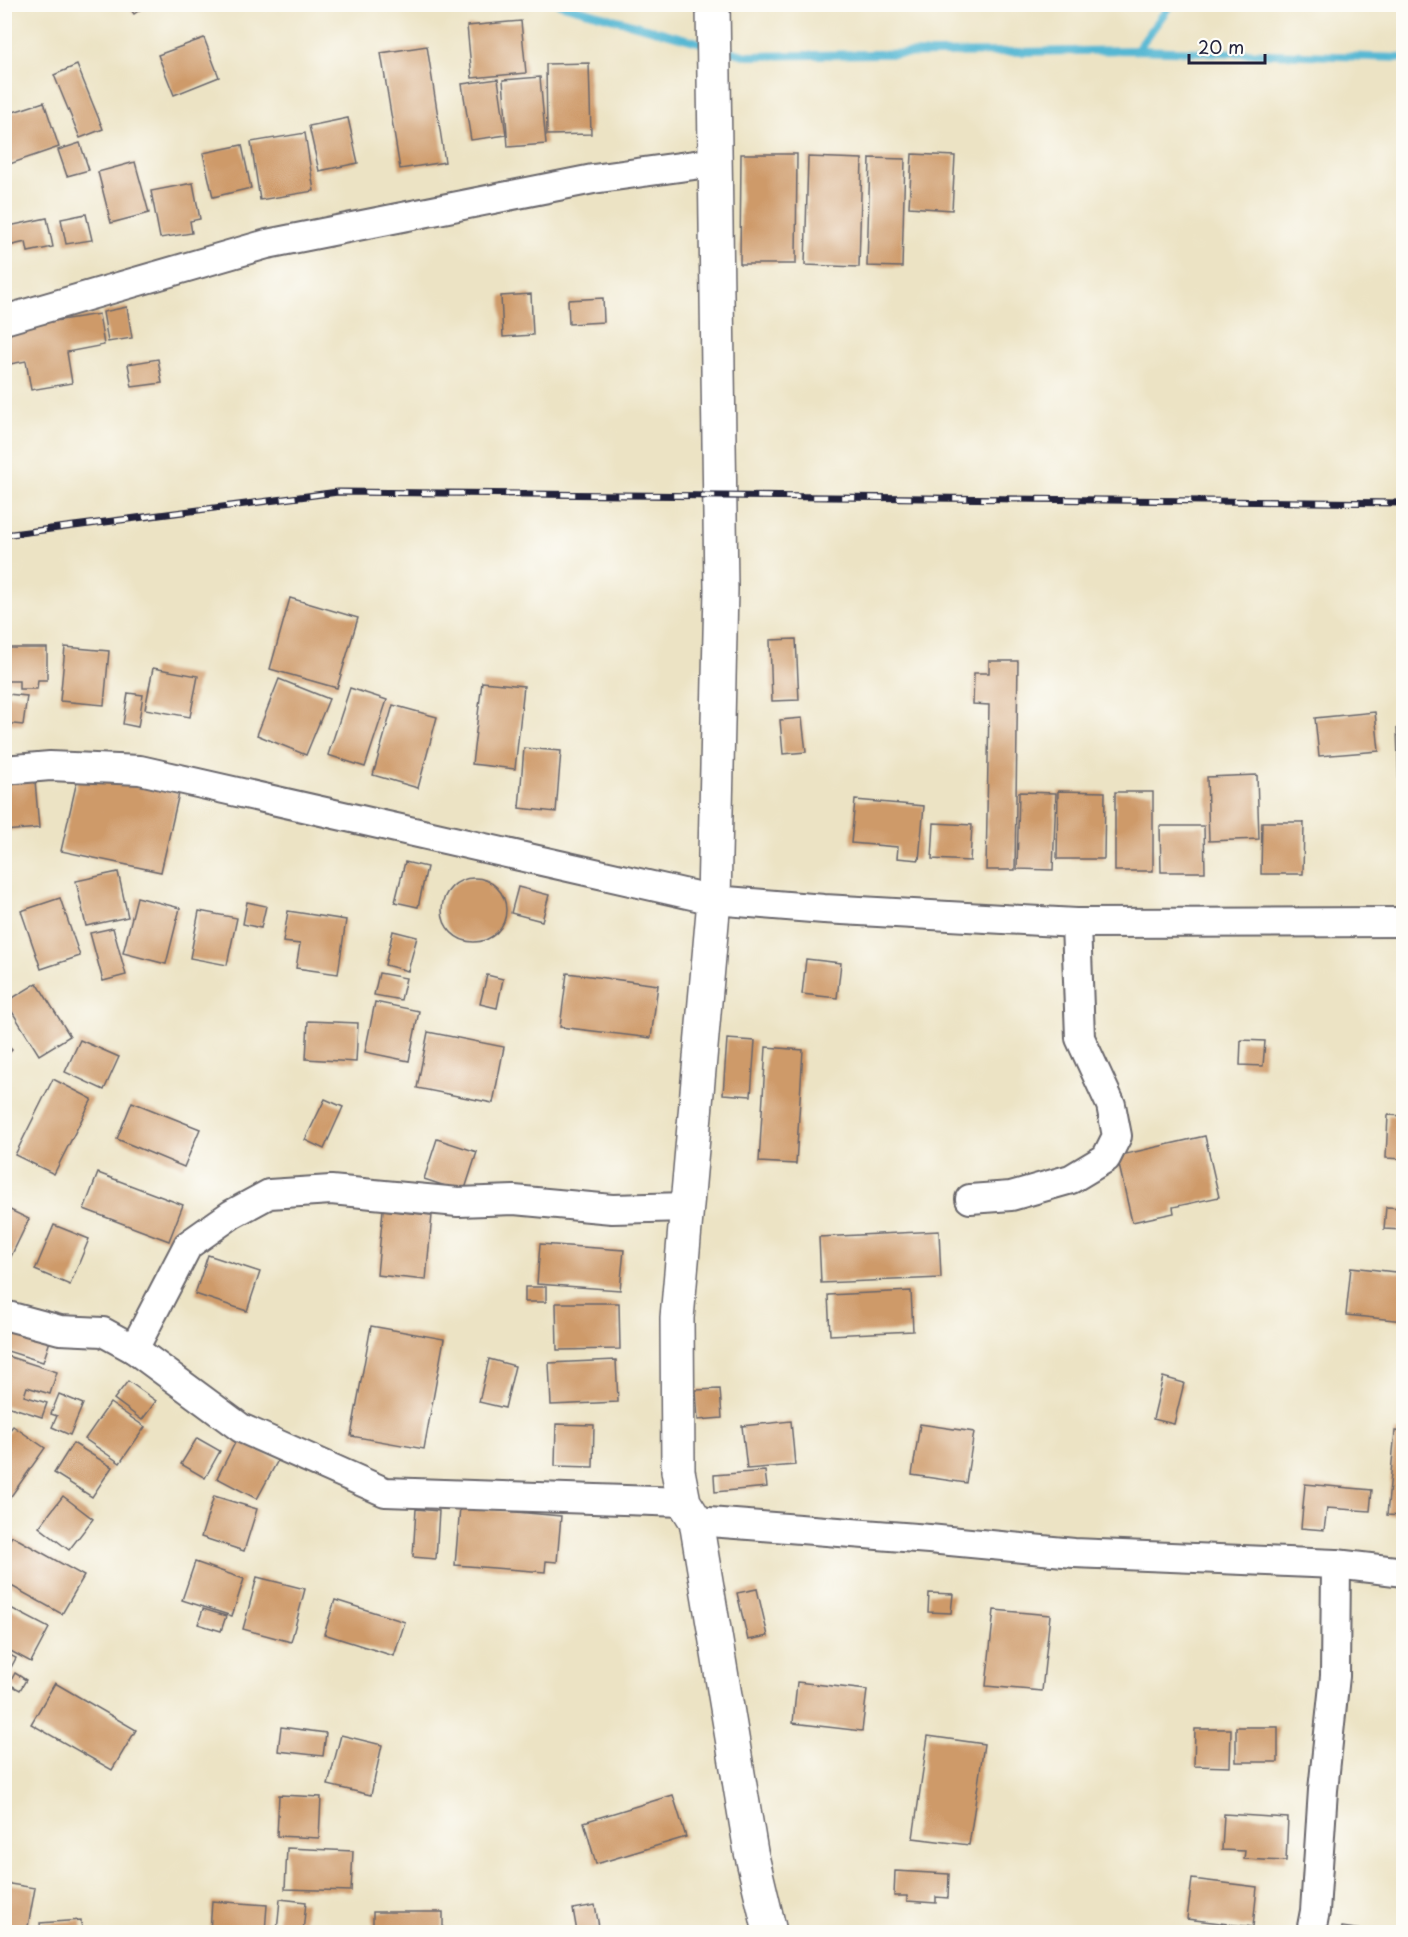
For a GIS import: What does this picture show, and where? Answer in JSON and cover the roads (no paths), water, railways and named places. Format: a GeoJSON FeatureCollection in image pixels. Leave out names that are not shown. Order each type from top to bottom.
{"type":"FeatureCollection","features":[{"type":"Feature","properties":{"kind":"street"},"geometry":{"type":"LineString","coordinates":[[713,4],[721,590],[714,900],[676,1318],[678,1471],[690,1511],[751,1852],[770,1932]]}},
{"type":"Feature","properties":{"kind":"street"},"geometry":{"type":"LineString","coordinates":[[4,320],[267,244],[592,179],[716,162]]}},
{"type":"Feature","properties":{"kind":"street"},"geometry":{"type":"LineString","coordinates":[[4,770],[50,766],[140,770],[714,900],[824,909],[1076,923],[1404,922]]}},
{"type":"Feature","properties":{"kind":"street"},"geometry":{"type":"LineString","coordinates":[[970,1199],[1011,1196],[1071,1179],[1106,1158],[1117,1136],[1111,1105],[1080,1038],[1076,923]]}},
{"type":"Feature","properties":{"kind":"street"},"geometry":{"type":"LineString","coordinates":[[134,1349],[188,1245],[232,1214],[269,1194],[331,1190],[458,1202],[514,1200],[612,1209],[686,1207]]}},
{"type":"Feature","properties":{"kind":"street"},"geometry":{"type":"LineString","coordinates":[[4,1315],[60,1330],[104,1332],[134,1349],[241,1428],[385,1492],[690,1511],[918,1538],[1074,1553],[1336,1564],[1404,1572]]}},
{"type":"Feature","properties":{"kind":"street"},"geometry":{"type":"LineString","coordinates":[[1311,1932],[1315,1911],[1323,1790],[1335,1676],[1336,1564]]}},
{"type":"Feature","properties":{"kind":"waterway"},"geometry":{"type":"LineString","coordinates":[[559,4],[705,44]]}},
{"type":"Feature","properties":{"kind":"waterway"},"geometry":{"type":"LineString","coordinates":[[1137,50],[1171,4]]}},
{"type":"Feature","properties":{"kind":"waterway"},"geometry":{"type":"LineString","coordinates":[[722,49],[748,56],[1137,50],[1404,58]]}},
{"type":"Feature","properties":{"kind":"railway"},"geometry":{"type":"LineString","coordinates":[[4,535],[338,492],[1404,503]]}}]}
